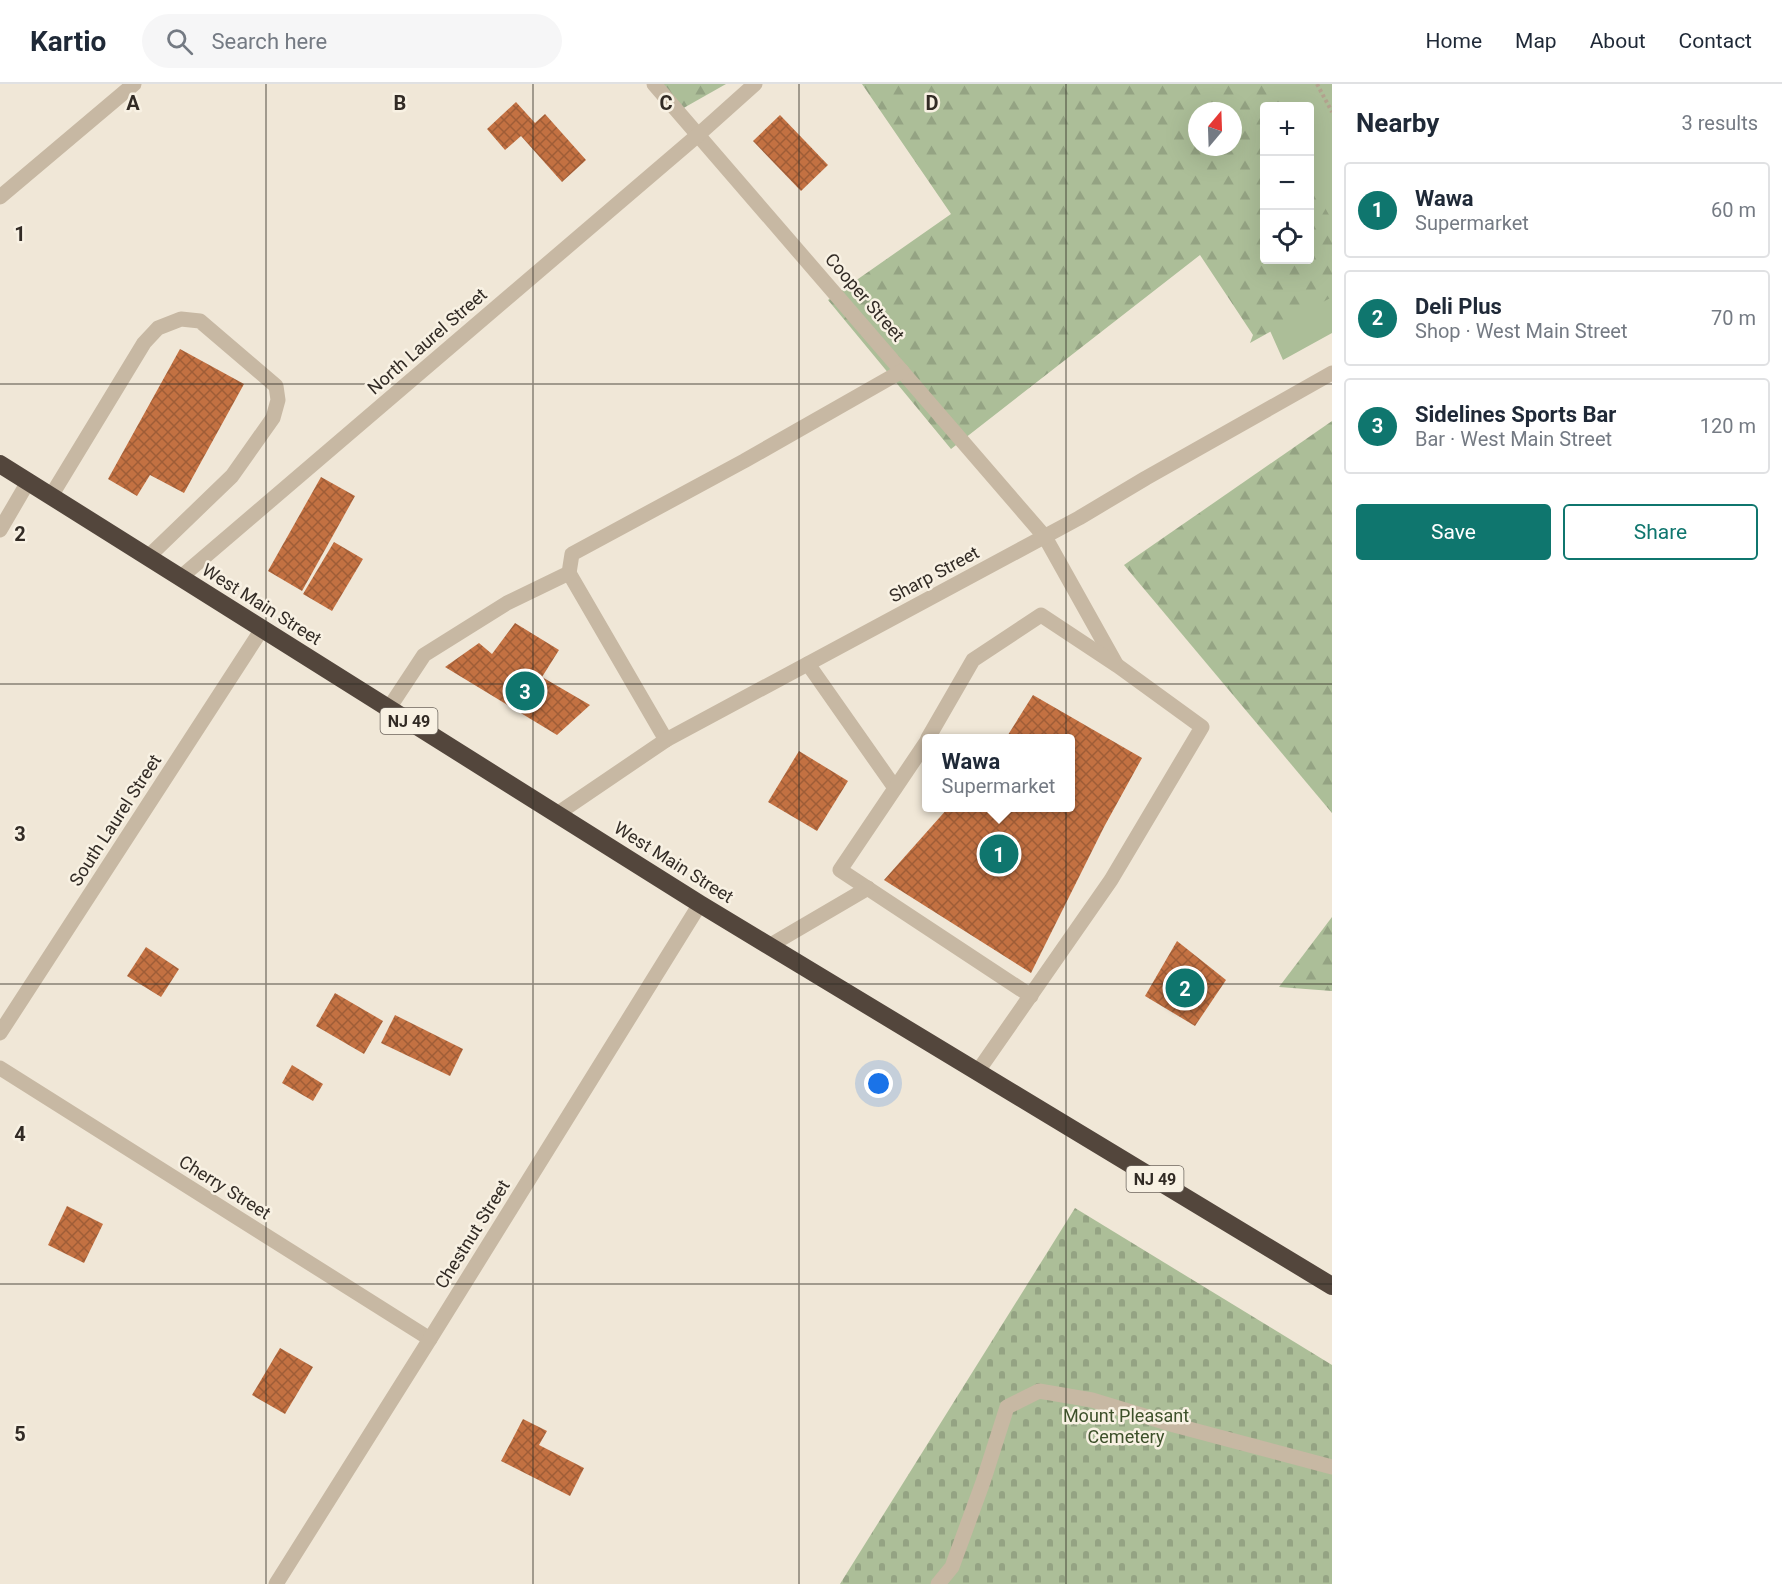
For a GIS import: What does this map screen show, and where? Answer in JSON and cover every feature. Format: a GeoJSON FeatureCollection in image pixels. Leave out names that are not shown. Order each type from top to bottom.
{"type":"FeatureCollection","features":[{"type":"Feature","properties":{"kind":"highway","name":"West Main Street"},"geometry":{"type":"LineString","coordinates":[[0,464],[700,904],[1332,1286]]}},
{"type":"Feature","properties":{"kind":"street"},"geometry":{"type":"LineString","coordinates":[[0,197],[134,84]]}},
{"type":"Feature","properties":{"kind":"street","name":"Cooper Street"},"geometry":{"type":"LineString","coordinates":[[654,84],[1045,537],[1118,666]]}},
{"type":"Feature","properties":{"kind":"street","name":"North Laurel Street"},"geometry":{"type":"LineString","coordinates":[[181,577],[755,84]]}},
{"type":"Feature","properties":{"kind":"street"},"geometry":{"type":"LineString","coordinates":[[51,496],[144,343],[158,328],[181,319],[200,321],[276,386],[278,400],[273,418],[232,476],[148,557]]}},
{"type":"Feature","properties":{"kind":"street"},"geometry":{"type":"LineString","coordinates":[[666,740],[569,573],[572,554],[744,461],[902,370]]}},
{"type":"Feature","properties":{"kind":"street","name":"Sharp Street"},"geometry":{"type":"LineString","coordinates":[[557,814],[666,740],[1045,537],[1332,373]]}},
{"type":"Feature","properties":{"kind":"street"},"geometry":{"type":"LineString","coordinates":[[0,530],[28,482]]}},
{"type":"Feature","properties":{"kind":"street"},"geometry":{"type":"LineString","coordinates":[[389,708],[424,655],[507,603],[569,573]]}},
{"type":"Feature","properties":{"kind":"street"},"geometry":{"type":"LineString","coordinates":[[931,734],[973,660],[1041,615],[1118,666],[1202,727],[1111,880],[978,1071]]}},
{"type":"Feature","properties":{"kind":"street","name":"South Laurel Street"},"geometry":{"type":"LineString","coordinates":[[0,1033],[262,629]]}},
{"type":"Feature","properties":{"kind":"street"},"geometry":{"type":"LineString","coordinates":[[808,664],[895,788]]}},
{"type":"Feature","properties":{"kind":"street"},"geometry":{"type":"LineString","coordinates":[[922,749],[840,870],[1031,996]]}},
{"type":"Feature","properties":{"kind":"street"},"geometry":{"type":"LineString","coordinates":[[770,946],[868,888]]}},
{"type":"Feature","properties":{"kind":"street","name":"Chestnut Street"},"geometry":{"type":"LineString","coordinates":[[276,1584],[700,904]]}},
{"type":"Feature","properties":{"kind":"street","name":"Cherry Street"},"geometry":{"type":"LineString","coordinates":[[0,1068],[430,1339]]}},
{"type":"Feature","properties":{"kind":"street"},"geometry":{"type":"LineString","coordinates":[[938,1584],[952,1567],[984,1482],[1007,1407],[1039,1391],[1092,1400],[1174,1425],[1332,1467]]}},
{"type":"Feature","properties":{"kind":"path"},"geometry":{"type":"LineString","coordinates":[[1317,84],[1332,112]]}},
{"type":"Feature","properties":{"kind":"green space"},"geometry":{"type":"Polygon","coordinates":[[[648,84],[726,84],[673,114],[648,84]]]}},
{"type":"Feature","properties":{"kind":"green space"},"geometry":{"type":"Polygon","coordinates":[[[862,84],[1276,84],[1283,102],[1260,102],[1260,264],[1314,264],[1314,185],[1332,220],[1332,297],[1250,343],[1253,335],[1200,255],[951,449],[828,300],[951,214],[862,84]]]}},
{"type":"Feature","properties":{"kind":"green space"},"geometry":{"type":"Polygon","coordinates":[[[1160,84],[1332,84],[1332,333],[1283,360],[1192,156],[1242,156],[1242,102],[1188,102],[1188,147],[1160,84]]]}},
{"type":"Feature","properties":{"kind":"green space"},"geometry":{"type":"Polygon","coordinates":[[[1332,421],[1332,813],[1124,565],[1332,421]]]}},
{"type":"Feature","properties":{"kind":"green space"},"geometry":{"type":"Polygon","coordinates":[[[1332,917],[1332,991],[1279,987],[1332,917]]]}},
{"type":"Feature","properties":{"kind":"green space","name":"Mount Pleasant Cemetery"},"geometry":{"type":"Polygon","coordinates":[[[1075,1208],[1332,1365],[1332,1584],[840,1584],[1075,1208]]]}},
{"type":"Feature","properties":{"kind":"building"},"geometry":{"type":"Polygon","coordinates":[[[516,102],[535,123],[545,114],[586,160],[562,182],[521,136],[505,150],[487,129],[516,102]]]}},
{"type":"Feature","properties":{"kind":"building"},"geometry":{"type":"Polygon","coordinates":[[[780,115],[828,165],[801,191],[753,141],[780,115]]]}},
{"type":"Feature","properties":{"kind":"building"},"geometry":{"type":"Polygon","coordinates":[[[180,349],[244,384],[184,493],[150,475],[137,496],[108,479],[180,349]]]}},
{"type":"Feature","properties":{"kind":"building"},"geometry":{"type":"Polygon","coordinates":[[[321,477],[355,496],[302,591],[268,571],[321,477]]]}},
{"type":"Feature","properties":{"kind":"building"},"geometry":{"type":"Polygon","coordinates":[[[334,542],[363,559],[332,611],[303,594],[334,542]]]}},
{"type":"Feature","properties":{"kind":"building"},"geometry":{"type":"Polygon","coordinates":[[[515,623],[559,650],[542,677],[590,705],[557,735],[445,667],[479,643],[492,654],[515,623]]]}},
{"type":"Feature","properties":{"kind":"building"},"geometry":{"type":"Polygon","coordinates":[[[1033,695],[1142,758],[1104,827],[1031,973],[884,880],[944,812],[1075,812],[1075,734],[1009,734],[1033,695]]]}},
{"type":"Feature","properties":{"kind":"building"},"geometry":{"type":"Polygon","coordinates":[[[799,751],[848,781],[817,831],[768,802],[799,751]]]}},
{"type":"Feature","properties":{"kind":"building"},"geometry":{"type":"Polygon","coordinates":[[[1177,941],[1226,980],[1195,1026],[1145,996],[1177,941]]]}},
{"type":"Feature","properties":{"kind":"building"},"geometry":{"type":"Polygon","coordinates":[[[146,947],[179,969],[161,997],[127,976],[146,947]]]}},
{"type":"Feature","properties":{"kind":"building"},"geometry":{"type":"Polygon","coordinates":[[[335,993],[383,1021],[364,1054],[316,1026],[335,993]]]}},
{"type":"Feature","properties":{"kind":"building"},"geometry":{"type":"Polygon","coordinates":[[[395,1015],[463,1049],[450,1076],[381,1043],[395,1015]]]}},
{"type":"Feature","properties":{"kind":"building"},"geometry":{"type":"Polygon","coordinates":[[[292,1065],[323,1084],[313,1101],[282,1083],[292,1065]]]}},
{"type":"Feature","properties":{"kind":"building"},"geometry":{"type":"Polygon","coordinates":[[[67,1206],[103,1224],[84,1263],[48,1245],[67,1206]]]}},
{"type":"Feature","properties":{"kind":"building"},"geometry":{"type":"Polygon","coordinates":[[[280,1348],[313,1367],[285,1414],[252,1395],[280,1348]]]}},
{"type":"Feature","properties":{"kind":"building"},"geometry":{"type":"Polygon","coordinates":[[[523,1419],[547,1431],[539,1445],[584,1468],[570,1496],[501,1461],[523,1419]]]}},
{"type":"Feature","properties":{"kind":"place","name":"Sidelines Sports Bar"},"geometry":{"type":"Point","coordinates":[525,691]}},
{"type":"Feature","properties":{"kind":"place","name":"Wawa"},"geometry":{"type":"Point","coordinates":[999,854]}},
{"type":"Feature","properties":{"kind":"place","name":"Deli Plus"},"geometry":{"type":"Point","coordinates":[1185,988]}}]}
